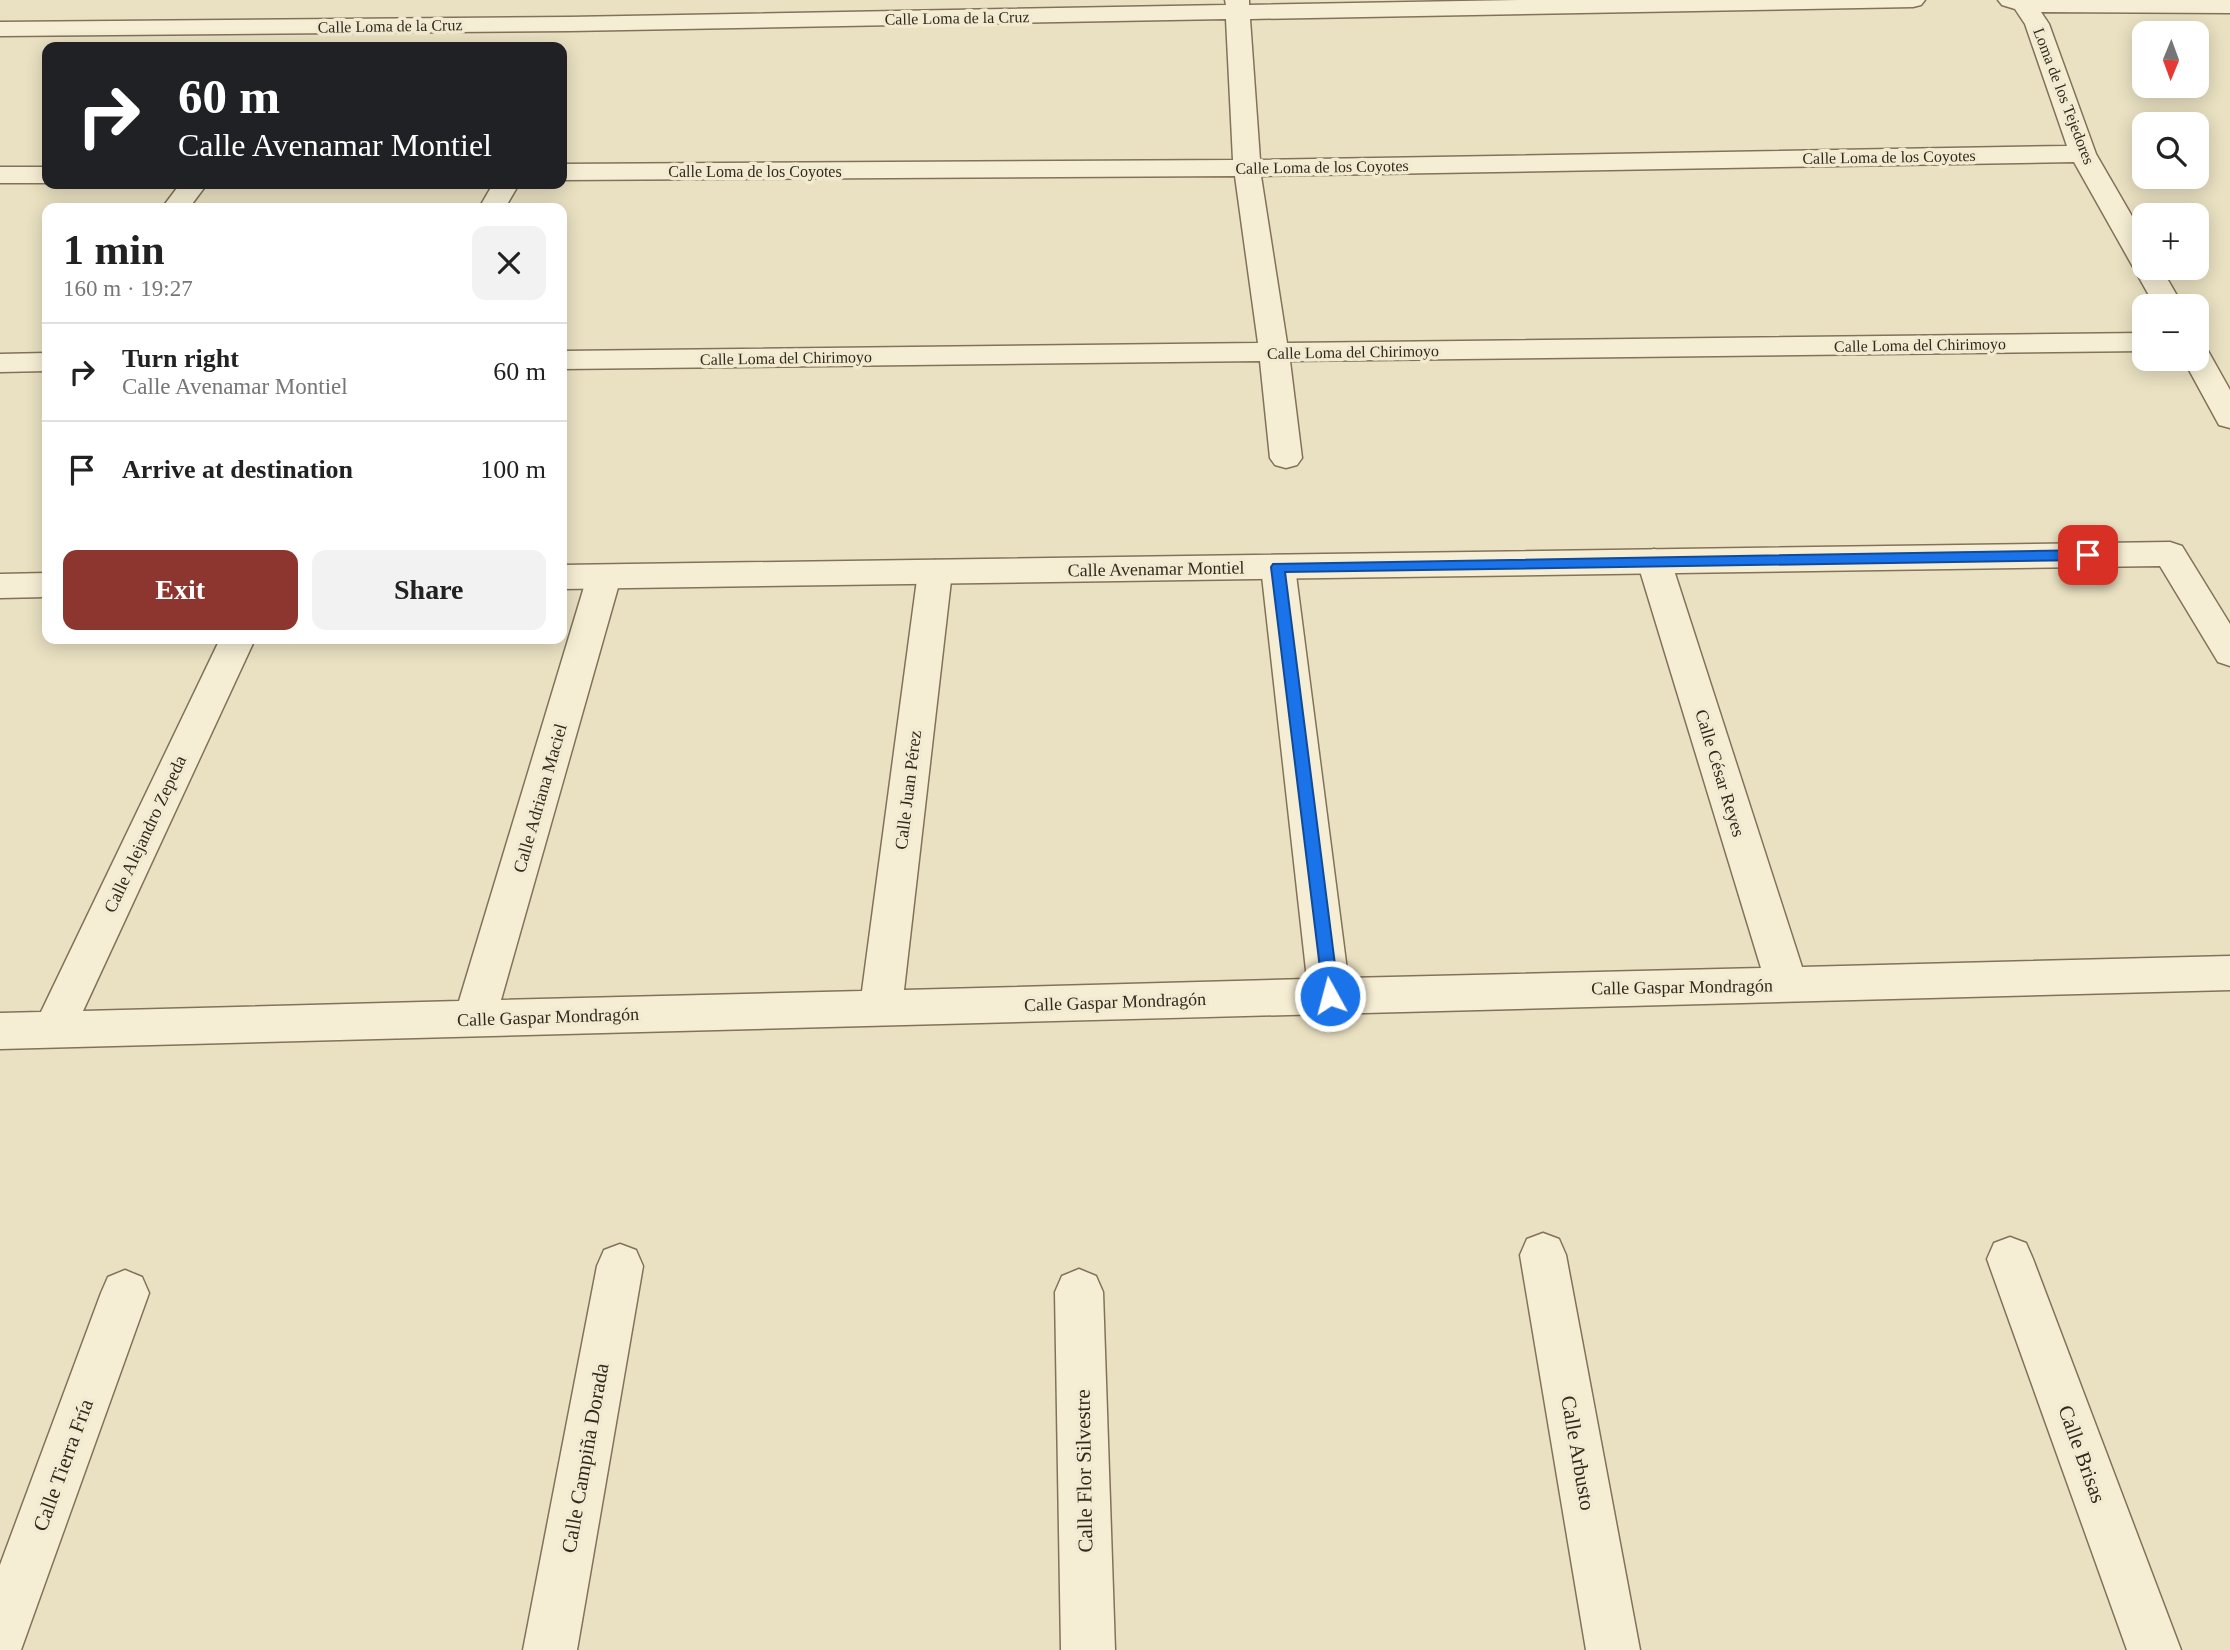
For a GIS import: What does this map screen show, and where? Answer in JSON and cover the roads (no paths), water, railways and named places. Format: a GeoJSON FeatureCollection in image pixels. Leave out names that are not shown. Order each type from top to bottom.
{"type":"FeatureCollection","features":[{"type":"Feature","properties":{"kind":"street"},"geometry":{"type":"LineString","coordinates":[[300,42],[332,0]]}},
{"type":"Feature","properties":{"kind":"street"},"geometry":{"type":"LineString","coordinates":[[562,42],[583,0]]}},
{"type":"Feature","properties":{"kind":"street","name":"Calle Loma de la Cruz"},"geometry":{"type":"LineString","coordinates":[[0,29],[569,24],[1237,7],[1913,0]]}},
{"type":"Feature","properties":{"kind":"street"},"geometry":{"type":"LineString","coordinates":[[2018,1],[2230,6]]}},
{"type":"Feature","properties":{"kind":"street","name":"Loma de los Tejedores"},"geometry":{"type":"LineString","coordinates":[[2018,1],[2037,24],[2082,154],[2132,241]]}},
{"type":"Feature","properties":{"kind":"street"},"geometry":{"type":"LineString","coordinates":[[1237,7],[1247,168],[1274,353],[1286,458]]}},
{"type":"Feature","properties":{"kind":"street","name":"Calle Loma de los Coyotes"},"geometry":{"type":"LineString","coordinates":[[567,172],[1247,168],[2082,154]]}},
{"type":"Feature","properties":{"kind":"street"},"geometry":{"type":"LineString","coordinates":[[0,175],[42,175]]}},
{"type":"Feature","properties":{"kind":"street","name":"Calle Loma del Chirimoyo"},"geometry":{"type":"LineString","coordinates":[[567,360],[2132,342]]}},
{"type":"Feature","properties":{"kind":"street"},"geometry":{"type":"LineString","coordinates":[[0,363],[42,362]]}},
{"type":"Feature","properties":{"kind":"street"},"geometry":{"type":"LineString","coordinates":[[2205,371],[2230,418]]}},
{"type":"Feature","properties":{"kind":"street","name":"Calle Avenamar Montiel"},"geometry":{"type":"LineString","coordinates":[[567,577],[2170,554],[2230,653]]}},
{"type":"Feature","properties":{"kind":"street","name":"Calle César Reyes"},"geometry":{"type":"LineString","coordinates":[[1654,561],[1787,984]]}},
{"type":"Feature","properties":{"kind":"street"},"geometry":{"type":"LineString","coordinates":[[1278,567],[1330,996]]}},
{"type":"Feature","properties":{"kind":"street","name":"Calle Juan Pérez"},"geometry":{"type":"LineString","coordinates":[[881,1008],[935,572]]}},
{"type":"Feature","properties":{"kind":"street","name":"Calle Adriana Maciel"},"geometry":{"type":"LineString","coordinates":[[475,1019],[604,577]]}},
{"type":"Feature","properties":{"kind":"street"},"geometry":{"type":"LineString","coordinates":[[0,586],[42,585]]}},
{"type":"Feature","properties":{"kind":"street","name":"Calle Alejandro Zepeda"},"geometry":{"type":"LineString","coordinates":[[53,1030],[235,644]]}},
{"type":"Feature","properties":{"kind":"street","name":"Calle Gaspar Mondragón"},"geometry":{"type":"LineString","coordinates":[[0,1031],[2230,973]]}},
{"type":"Feature","properties":{"kind":"street","name":"Calle Arbusto"},"geometry":{"type":"LineString","coordinates":[[1543,1255],[1613,1650]]}},
{"type":"Feature","properties":{"kind":"street","name":"Calle Brisas"},"geometry":{"type":"LineString","coordinates":[[2010,1259],[2154,1650]]}},
{"type":"Feature","properties":{"kind":"street","name":"Calle Campiña Dorada"},"geometry":{"type":"LineString","coordinates":[[550,1650],[620,1266]]}},
{"type":"Feature","properties":{"kind":"street","name":"Calle Flor Silvestre"},"geometry":{"type":"LineString","coordinates":[[1079,1292],[1088,1650]]}},
{"type":"Feature","properties":{"kind":"street","name":"Calle Tierra Fría"},"geometry":{"type":"LineString","coordinates":[[0,1637],[125,1293]]}}]}
